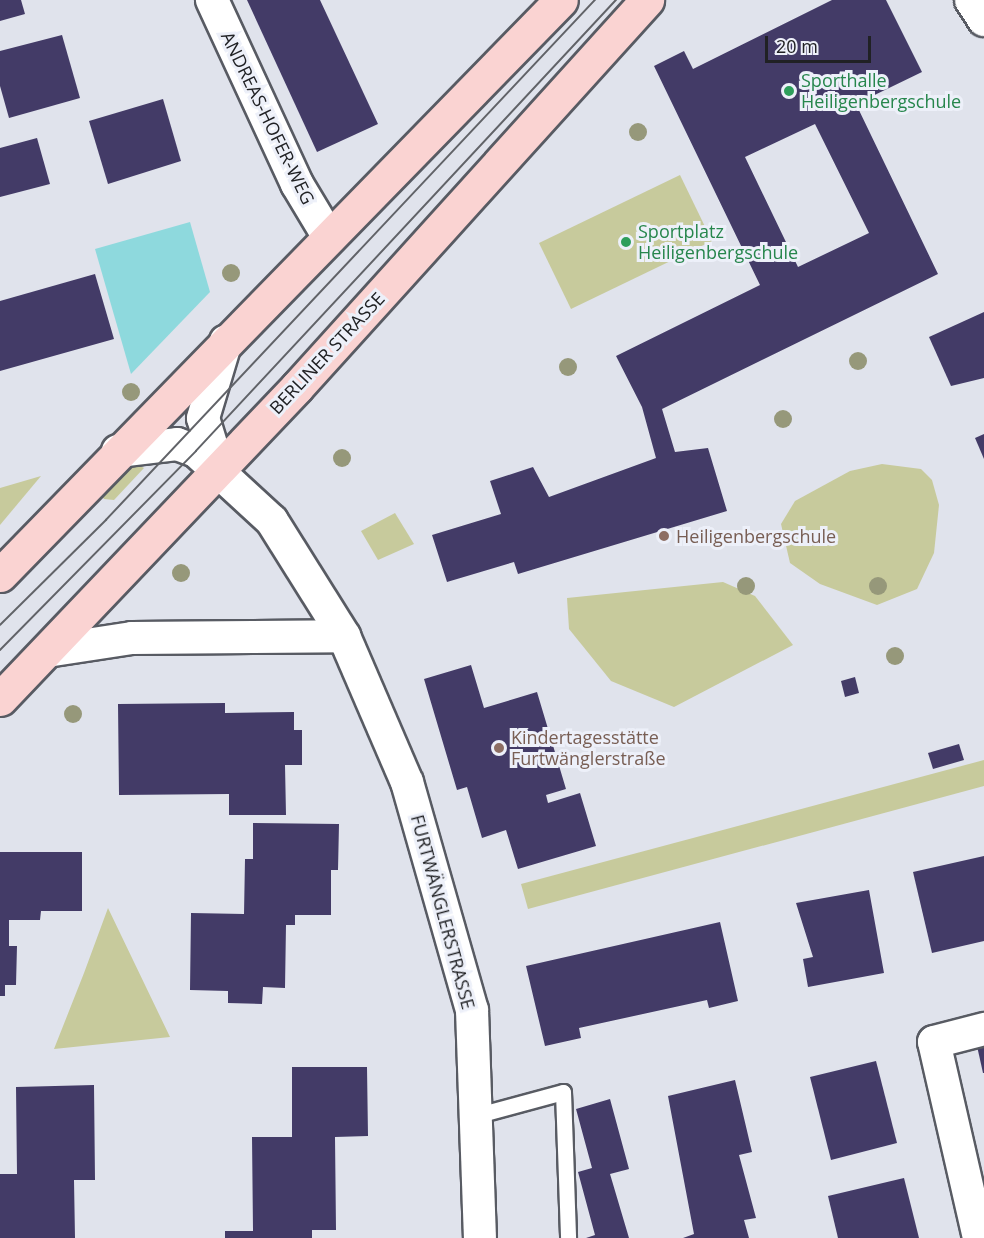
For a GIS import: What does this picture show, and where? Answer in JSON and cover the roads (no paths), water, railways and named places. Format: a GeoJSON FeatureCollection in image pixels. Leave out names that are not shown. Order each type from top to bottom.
{"type":"FeatureCollection","features":[{"type":"Feature","properties":{"kind":"main road"},"geometry":{"type":"LineString","coordinates":[[0,574],[327,234],[561,0]]}},
{"type":"Feature","properties":{"kind":"main road","name":"BERLINER STRASSE"},"geometry":{"type":"LineString","coordinates":[[0,699],[219,470],[647,0]]}},
{"type":"Feature","properties":{"kind":"street","name":"ANDREAS-HOFER-WEG"},"geometry":{"type":"LineString","coordinates":[[212,0],[297,184],[327,234]]}},
{"type":"Feature","properties":{"kind":"street"},"geometry":{"type":"LineString","coordinates":[[971,0],[984,20]]}},
{"type":"Feature","properties":{"kind":"street","name":"FURTWÄNGLERSTRASSE"},"geometry":{"type":"LineString","coordinates":[[219,470],[203,418],[227,337]]}},
{"type":"Feature","properties":{"kind":"street","name":"FURTWÄNGLERSTRASSE"},"geometry":{"type":"LineString","coordinates":[[118,451],[177,444],[219,470],[272,521],[344,636],[407,782],[460,959],[472,1010],[478,1115],[480,1238]]}},
{"type":"Feature","properties":{"kind":"street"},"geometry":{"type":"LineString","coordinates":[[47,651],[132,638],[344,636]]}},
{"type":"Feature","properties":{"kind":"street"},"geometry":{"type":"LineString","coordinates":[[979,1238],[934,1042],[984,1029]]}},
{"type":"Feature","properties":{"kind":"lane"},"geometry":{"type":"LineString","coordinates":[[478,1115],[562,1092],[568,1238]]}},
{"type":"Feature","properties":{"kind":"water"},"geometry":{"type":"Polygon","coordinates":[[[190,222],[210,292],[131,374],[95,249],[190,222]]]}},
{"type":"Feature","properties":{"kind":"tram line"},"geometry":{"type":"LineString","coordinates":[[0,625],[106,520],[595,0]]}},
{"type":"Feature","properties":{"kind":"tram line"},"geometry":{"type":"LineString","coordinates":[[0,650],[196,451],[616,0]]}},
{"type":"Feature","properties":{"kind":"place","name":"Sporthalle Heiligenbergschule"},"geometry":{"type":"Point","coordinates":[789,91]}},
{"type":"Feature","properties":{"kind":"place","name":"Sportplatz Heiligenbergschule"},"geometry":{"type":"Point","coordinates":[626,242]}},
{"type":"Feature","properties":{"kind":"place","name":"Heiligenbergschule"},"geometry":{"type":"Point","coordinates":[664,536]}},
{"type":"Feature","properties":{"kind":"place","name":"Kindertagesstätte Furtwänglerstraße"},"geometry":{"type":"Point","coordinates":[499,748]}}]}
